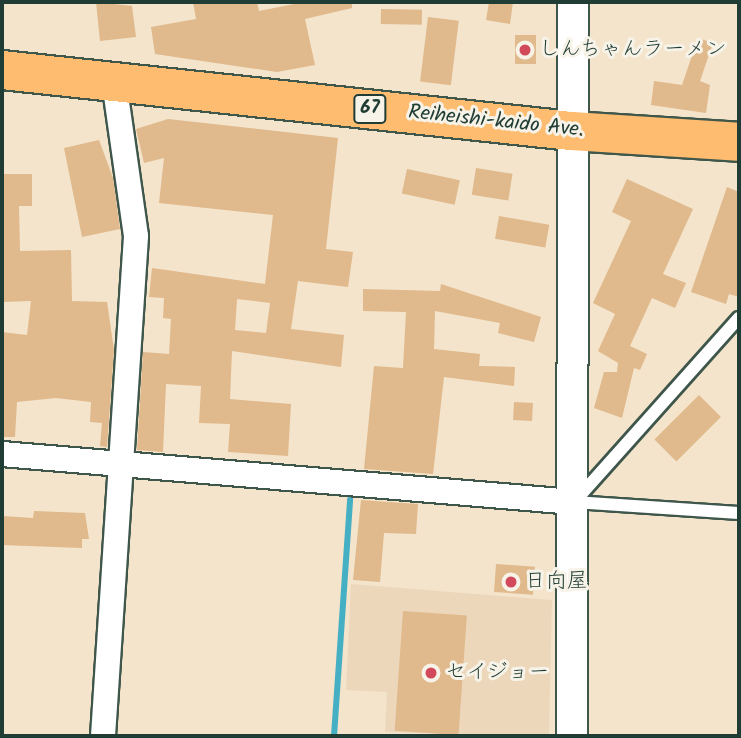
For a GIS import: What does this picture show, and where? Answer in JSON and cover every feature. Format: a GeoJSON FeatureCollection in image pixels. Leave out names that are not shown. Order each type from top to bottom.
{"type":"FeatureCollection","features":[{"type":"Feature","properties":{"kind":"main road","name":"Reiheishi-kaido Ave."},"geometry":{"type":"LineString","coordinates":[[2,70],[571,131],[739,142]]}},
{"type":"Feature","properties":{"kind":"street"},"geometry":{"type":"LineString","coordinates":[[572,736],[573,2]]}},
{"type":"Feature","properties":{"kind":"street"},"geometry":{"type":"LineString","coordinates":[[103,736],[123,466],[136,236],[114,81]]}},
{"type":"Feature","properties":{"kind":"street"},"geometry":{"type":"LineString","coordinates":[[2,454],[574,502]]}},
{"type":"Feature","properties":{"kind":"lane"},"geometry":{"type":"LineString","coordinates":[[574,502],[739,317]]}},
{"type":"Feature","properties":{"kind":"lane"},"geometry":{"type":"LineString","coordinates":[[574,502],[739,513]]}},
{"type":"Feature","properties":{"kind":"shaded area"},"geometry":{"type":"Polygon","coordinates":[[[351,584],[552,600],[549,736],[385,732],[387,692],[346,690],[351,584]]]}},
{"type":"Feature","properties":{"kind":"building"},"geometry":{"type":"Polygon","coordinates":[[[96,2],[132,6],[136,37],[100,41],[96,2]]]}},
{"type":"Feature","properties":{"kind":"building"},"geometry":{"type":"Polygon","coordinates":[[[193,2],[257,2],[259,11],[304,2],[352,2],[352,8],[305,19],[315,65],[277,72],[155,54],[151,27],[196,19],[193,2]]]}},
{"type":"Feature","properties":{"kind":"building"},"geometry":{"type":"Polygon","coordinates":[[[489,2],[513,2],[510,24],[486,20],[489,2]]]}},
{"type":"Feature","properties":{"kind":"building"},"geometry":{"type":"Polygon","coordinates":[[[381,9],[422,10],[422,25],[381,24],[381,9]]]}},
{"type":"Feature","properties":{"kind":"building"},"geometry":{"type":"Polygon","coordinates":[[[428,17],[459,21],[451,85],[420,82],[428,17]]]}},
{"type":"Feature","properties":{"kind":"building","name":"しんちゃんラーメン"},"geometry":{"type":"Polygon","coordinates":[[[515,35],[536,35],[536,64],[515,64],[515,35]]]}},
{"type":"Feature","properties":{"kind":"building"},"geometry":{"type":"Polygon","coordinates":[[[698,38],[713,43],[700,81],[710,85],[706,113],[651,105],[654,81],[682,85],[698,38]]]}},
{"type":"Feature","properties":{"kind":"building"},"geometry":{"type":"Polygon","coordinates":[[[168,119],[338,138],[326,249],[353,252],[348,287],[298,281],[291,329],[344,335],[341,367],[232,351],[230,399],[291,404],[288,456],[228,452],[230,424],[199,423],[201,386],[166,384],[163,452],[137,450],[143,352],[169,354],[171,319],[163,318],[164,298],[149,297],[152,268],[265,284],[273,215],[159,203],[164,158],[144,163],[136,129],[168,119]],[[237,299],[235,330],[266,333],[270,303],[237,299]]]}},
{"type":"Feature","properties":{"kind":"building"},"geometry":{"type":"Polygon","coordinates":[[[99,140],[113,178],[120,229],[82,237],[64,148],[99,140]]]}},
{"type":"Feature","properties":{"kind":"building"},"geometry":{"type":"Polygon","coordinates":[[[476,168],[513,174],[508,200],[472,195],[476,168]]]}},
{"type":"Feature","properties":{"kind":"building"},"geometry":{"type":"Polygon","coordinates":[[[407,169],[460,180],[455,205],[402,193],[407,169]]]}},
{"type":"Feature","properties":{"kind":"building"},"geometry":{"type":"Polygon","coordinates":[[[2,174],[32,174],[32,206],[19,206],[20,251],[71,250],[72,301],[107,302],[114,350],[107,447],[100,446],[102,423],[90,422],[91,402],[56,398],[17,402],[15,437],[2,437],[2,332],[27,335],[31,301],[2,302],[2,174]]]}},
{"type":"Feature","properties":{"kind":"building"},"geometry":{"type":"Polygon","coordinates":[[[627,179],[693,209],[663,274],[686,283],[675,308],[652,298],[630,346],[647,354],[640,370],[634,368],[622,418],[594,408],[604,372],[617,372],[618,363],[598,351],[615,314],[593,303],[631,221],[612,212],[627,179]]]}},
{"type":"Feature","properties":{"kind":"building"},"geometry":{"type":"Polygon","coordinates":[[[727,187],[739,192],[739,297],[729,294],[726,304],[691,292],[727,187]]]}},
{"type":"Feature","properties":{"kind":"building"},"geometry":{"type":"Polygon","coordinates":[[[499,216],[549,225],[545,248],[495,239],[499,216]]]}},
{"type":"Feature","properties":{"kind":"building"},"geometry":{"type":"Polygon","coordinates":[[[441,284],[541,317],[534,342],[498,333],[500,323],[435,311],[434,349],[480,354],[479,366],[515,367],[514,386],[444,377],[433,474],[364,469],[374,366],[403,368],[406,312],[363,311],[363,289],[440,291],[441,284]]]}},
{"type":"Feature","properties":{"kind":"building"},"geometry":{"type":"Polygon","coordinates":[[[699,395],[721,417],[676,461],[654,440],[699,395]]]}},
{"type":"Feature","properties":{"kind":"building"},"geometry":{"type":"Polygon","coordinates":[[[514,402],[533,403],[532,421],[513,420],[514,402]]]}},
{"type":"Feature","properties":{"kind":"building"},"geometry":{"type":"Polygon","coordinates":[[[361,500],[418,504],[416,534],[384,533],[380,582],[353,580],[361,500]]]}},
{"type":"Feature","properties":{"kind":"building"},"geometry":{"type":"Polygon","coordinates":[[[34,511],[85,513],[89,539],[82,539],[82,548],[2,545],[2,516],[33,518],[34,511]]]}},
{"type":"Feature","properties":{"kind":"building"},"geometry":{"type":"Polygon","coordinates":[[[496,564],[535,567],[533,595],[494,592],[496,564]]]}},
{"type":"Feature","properties":{"kind":"building","name":"セイジョー"},"geometry":{"type":"Polygon","coordinates":[[[403,611],[467,615],[458,735],[395,731],[403,611]]]}},
{"type":"Feature","properties":{"kind":"waterway"},"geometry":{"type":"LineString","coordinates":[[334,736],[350,500]]}},
{"type":"Feature","properties":{"kind":"place","name":"しんちゃんラーメン"},"geometry":{"type":"Point","coordinates":[525,50]}},
{"type":"Feature","properties":{"kind":"place","name":"日向屋"},"geometry":{"type":"Point","coordinates":[511,582]}},
{"type":"Feature","properties":{"kind":"place","name":"セイジョー"},"geometry":{"type":"Point","coordinates":[431,673]}}]}
